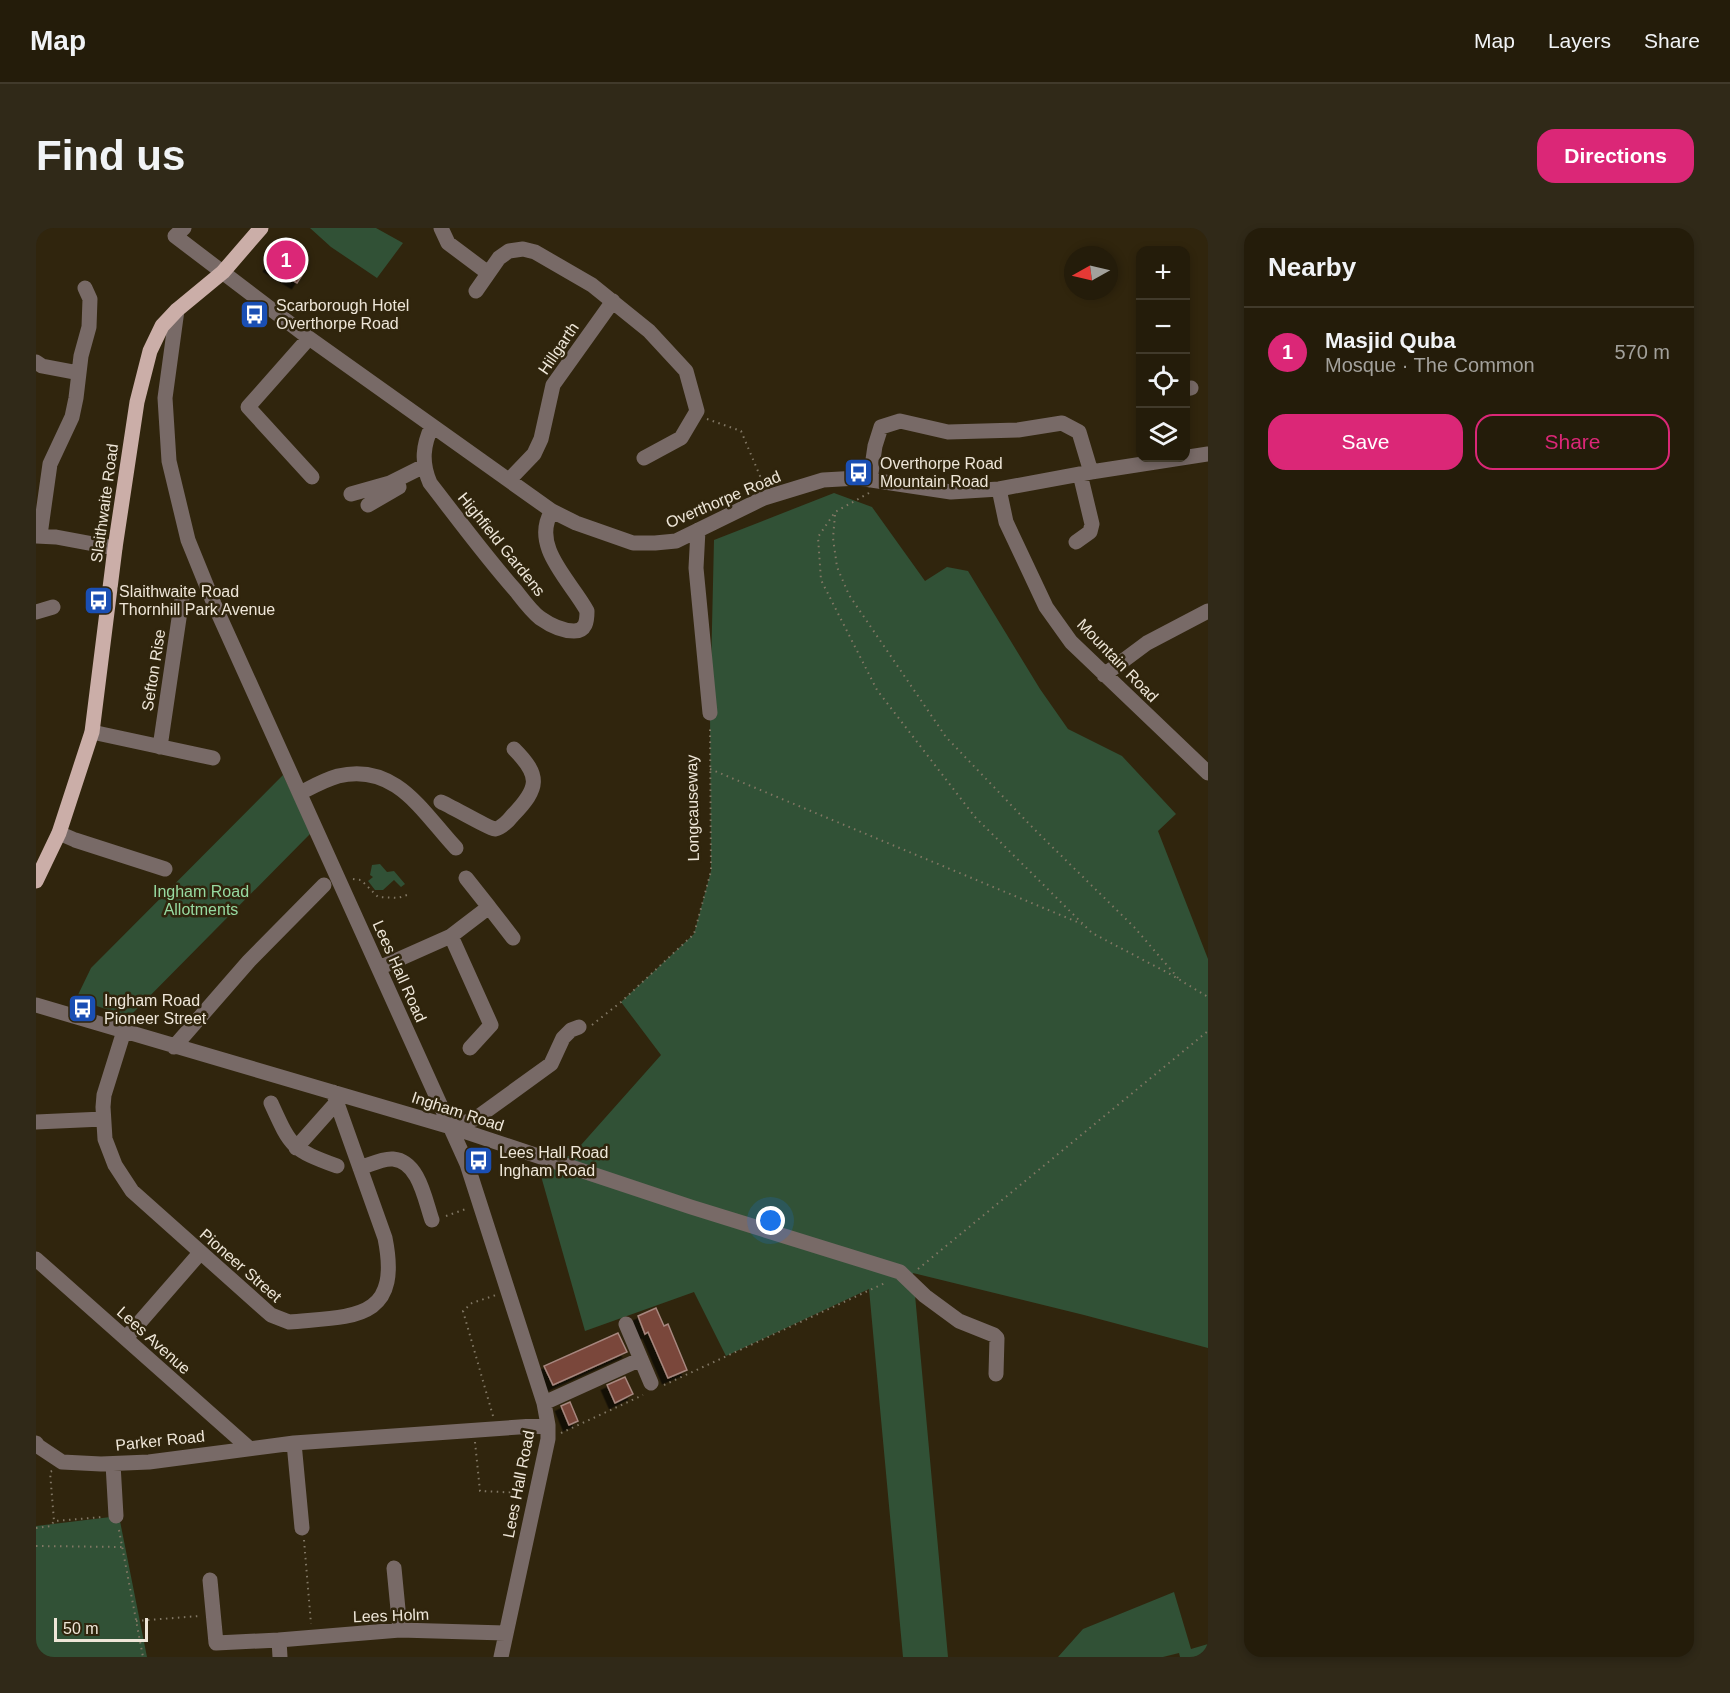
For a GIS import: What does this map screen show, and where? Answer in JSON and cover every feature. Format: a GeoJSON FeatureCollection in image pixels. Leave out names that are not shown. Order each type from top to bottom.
{"type":"FeatureCollection","features":[{"type":"Feature","properties":{"kind":"main road","name":"Slaithwaite Road"},"geometry":{"type":"LineString","coordinates":[[36,881],[58,833],[92,732],[115,548],[137,402],[150,351],[162,326],[177,310],[223,272],[261,228]]}},
{"type":"Feature","properties":{"kind":"street","name":"Overthorpe Road"},"geometry":{"type":"LineString","coordinates":[[184,228],[175,236],[309,339],[552,511],[576,523],[633,543],[676,541],[764,498],[823,480],[858,478],[951,492],[999,489],[1150,462]]}},
{"type":"Feature","properties":{"kind":"street"},"geometry":{"type":"LineString","coordinates":[[441,228],[448,243],[489,273]]}},
{"type":"Feature","properties":{"kind":"street"},"geometry":{"type":"LineString","coordinates":[[476,291],[500,258],[509,251],[523,249],[535,252],[592,285],[650,331],[686,371],[697,411],[681,438],[644,458]]}},
{"type":"Feature","properties":{"kind":"street"},"geometry":{"type":"LineString","coordinates":[[85,288],[90,299],[88,327],[72,417],[43,462],[38,536],[115,548]]}},
{"type":"Feature","properties":{"kind":"street","name":"Hillgarth"},"geometry":{"type":"LineString","coordinates":[[509,480],[534,454],[541,439],[553,385],[613,301]]}},
{"type":"Feature","properties":{"kind":"street","name":"Lees Hall Road"},"geometry":{"type":"LineString","coordinates":[[177,310],[165,398],[170,461],[188,540],[214,604],[467,1164],[543,1403],[548,1425],[548,1439],[501,1657]]}},
{"type":"Feature","properties":{"kind":"street"},"geometry":{"type":"LineString","coordinates":[[309,339],[248,407],[312,477]]}},
{"type":"Feature","properties":{"kind":"street"},"geometry":{"type":"LineString","coordinates":[[36,362],[42,366],[79,373]]}},
{"type":"Feature","properties":{"kind":"street"},"geometry":{"type":"LineString","coordinates":[[870,480],[875,446],[881,427],[900,421],[948,432],[1018,430],[1062,423],[1078,432],[1086,473],[1092,524],[1090,532],[1076,542]]}},
{"type":"Feature","properties":{"kind":"street"},"geometry":{"type":"LineString","coordinates":[[426,471],[423,447],[432,426]]}},
{"type":"Feature","properties":{"kind":"street","name":"Overthorpe Road"},"geometry":{"type":"LineString","coordinates":[[1190,456],[1208,454]]}},
{"type":"Feature","properties":{"kind":"street"},"geometry":{"type":"LineString","coordinates":[[351,494],[426,471]]}},
{"type":"Feature","properties":{"kind":"street"},"geometry":{"type":"LineString","coordinates":[[368,505],[426,471]]}},
{"type":"Feature","properties":{"kind":"street","name":"Highfield Gardens"},"geometry":{"type":"LineString","coordinates":[[426,471],[430,483],[500,573],[538,617],[553,626],[569,631],[579,631],[584,628],[587,611],[551,555],[546,537],[546,521],[552,511]]}},
{"type":"Feature","properties":{"kind":"street","name":"Mountain Road"},"geometry":{"type":"LineString","coordinates":[[999,489],[1006,522],[1046,608],[1071,642],[1208,773]]}},
{"type":"Feature","properties":{"kind":"street"},"geometry":{"type":"LineString","coordinates":[[698,530],[696,568],[710,713]]}},
{"type":"Feature","properties":{"kind":"street","name":"Sefton Rise"},"geometry":{"type":"LineString","coordinates":[[160,747],[182,598]]}},
{"type":"Feature","properties":{"kind":"street"},"geometry":{"type":"LineString","coordinates":[[36,612],[53,607]]}},
{"type":"Feature","properties":{"kind":"street"},"geometry":{"type":"LineString","coordinates":[[1104,675],[1147,643],[1208,610]]}},
{"type":"Feature","properties":{"kind":"street"},"geometry":{"type":"LineString","coordinates":[[92,732],[213,758]]}},
{"type":"Feature","properties":{"kind":"street"},"geometry":{"type":"LineString","coordinates":[[429,814],[442,800],[489,828],[494,830],[502,826],[531,795],[534,785],[527,762],[514,749]]}},
{"type":"Feature","properties":{"kind":"street"},"geometry":{"type":"LineString","coordinates":[[300,793],[337,776],[368,775],[395,784],[429,814],[456,848]]}},
{"type":"Feature","properties":{"kind":"street"},"geometry":{"type":"LineString","coordinates":[[58,833],[165,869]]}},
{"type":"Feature","properties":{"kind":"street"},"geometry":{"type":"LineString","coordinates":[[466,878],[513,938]]}},
{"type":"Feature","properties":{"kind":"street"},"geometry":{"type":"LineString","coordinates":[[174,1047],[249,961],[324,885]]}},
{"type":"Feature","properties":{"kind":"street"},"geometry":{"type":"LineString","coordinates":[[379,968],[451,936],[489,907]]}},
{"type":"Feature","properties":{"kind":"street"},"geometry":{"type":"LineString","coordinates":[[451,936],[491,1025],[470,1048]]}},
{"type":"Feature","properties":{"kind":"street","name":"Ingham Road"},"geometry":{"type":"LineString","coordinates":[[36,1005],[334,1097],[451,1126],[691,1208],[900,1272],[926,1296],[959,1321],[997,1338],[996,1374]]}},
{"type":"Feature","properties":{"kind":"street"},"geometry":{"type":"LineString","coordinates":[[451,1126],[474,1119],[551,1064],[563,1038],[571,1030],[579,1027]]}},
{"type":"Feature","properties":{"kind":"street","name":"Pioneer Street"},"geometry":{"type":"LineString","coordinates":[[124,1031],[104,1095],[102,1119],[109,1152],[122,1177],[132,1191],[200,1253],[271,1315],[282,1321],[357,1315],[380,1298],[388,1281],[390,1263],[385,1238],[334,1097]]}},
{"type":"Feature","properties":{"kind":"street"},"geometry":{"type":"LineString","coordinates":[[296,1148],[334,1097]]}},
{"type":"Feature","properties":{"kind":"street"},"geometry":{"type":"LineString","coordinates":[[271,1102],[287,1136],[296,1148],[306,1155],[337,1166]]}},
{"type":"Feature","properties":{"kind":"street"},"geometry":{"type":"LineString","coordinates":[[36,1122],[102,1119]]}},
{"type":"Feature","properties":{"kind":"street"},"geometry":{"type":"LineString","coordinates":[[360,1168],[391,1158],[400,1161],[412,1170],[420,1184],[432,1220]]}},
{"type":"Feature","properties":{"kind":"street"},"geometry":{"type":"LineString","coordinates":[[126,1338],[200,1253]]}},
{"type":"Feature","properties":{"kind":"street","name":"Lees Avenue"},"geometry":{"type":"LineString","coordinates":[[36,1259],[249,1448]]}},
{"type":"Feature","properties":{"kind":"street"},"geometry":{"type":"LineString","coordinates":[[626,1324],[651,1383]]}},
{"type":"Feature","properties":{"kind":"street"},"geometry":{"type":"LineString","coordinates":[[543,1403],[641,1359]]}},
{"type":"Feature","properties":{"kind":"street","name":"Parker Road"},"geometry":{"type":"LineString","coordinates":[[36,1443],[62,1462],[113,1464],[149,1462],[294,1443],[548,1425]]}},
{"type":"Feature","properties":{"kind":"street"},"geometry":{"type":"LineString","coordinates":[[294,1443],[303,1528]]}},
{"type":"Feature","properties":{"kind":"street"},"geometry":{"type":"LineString","coordinates":[[113,1464],[116,1516]]}},
{"type":"Feature","properties":{"kind":"street"},"geometry":{"type":"LineString","coordinates":[[394,1568],[400,1630]]}},
{"type":"Feature","properties":{"kind":"street","name":"Lees Holm"},"geometry":{"type":"LineString","coordinates":[[210,1580],[216,1644],[400,1630],[505,1633]]}},
{"type":"Feature","properties":{"kind":"street"},"geometry":{"type":"LineString","coordinates":[[279,1640],[280,1657]]}},
{"type":"Feature","properties":{"kind":"path"},"geometry":{"type":"LineString","coordinates":[[697,411],[711,422],[741,431],[764,484],[764,498]]}},
{"type":"Feature","properties":{"kind":"path"},"geometry":{"type":"LineString","coordinates":[[888,483],[835,512],[818,537],[821,580],[877,690],[975,817],[1092,933],[1208,997]]}},
{"type":"Feature","properties":{"kind":"path"},"geometry":{"type":"LineString","coordinates":[[835,512],[833,538],[837,567],[849,595],[946,737],[1034,829],[1134,927],[1182,981]]}},
{"type":"Feature","properties":{"kind":"path","name":"Longcauseway"},"geometry":{"type":"LineString","coordinates":[[579,1027],[593,1024],[621,1002],[694,934],[711,871],[710,713]]}},
{"type":"Feature","properties":{"kind":"path"},"geometry":{"type":"LineString","coordinates":[[710,769],[1084,925]]}},
{"type":"Feature","properties":{"kind":"path"},"geometry":{"type":"LineString","coordinates":[[342,884],[358,879],[378,897],[398,898],[410,894]]}},
{"type":"Feature","properties":{"kind":"path"},"geometry":{"type":"LineString","coordinates":[[432,1220],[480,1205]]}},
{"type":"Feature","properties":{"kind":"path"},"geometry":{"type":"LineString","coordinates":[[496,1428],[463,1311],[472,1303],[509,1291]]}},
{"type":"Feature","properties":{"kind":"path"},"geometry":{"type":"LineString","coordinates":[[474,1429],[480,1491],[537,1493]]}},
{"type":"Feature","properties":{"kind":"path"},"geometry":{"type":"LineString","coordinates":[[36,1528],[51,1526],[54,1521],[50,1472]]}},
{"type":"Feature","properties":{"kind":"path"},"geometry":{"type":"LineString","coordinates":[[54,1521],[116,1516],[143,1657]]}},
{"type":"Feature","properties":{"kind":"path"},"geometry":{"type":"LineString","coordinates":[[303,1528],[312,1637]]}},
{"type":"Feature","properties":{"kind":"path"},"geometry":{"type":"LineString","coordinates":[[36,1546],[122,1547]]}},
{"type":"Feature","properties":{"kind":"path"},"geometry":{"type":"LineString","coordinates":[[136,1621],[213,1615]]}},
{"type":"Feature","properties":{"kind":"green space"},"geometry":{"type":"Polygon","coordinates":[[[310,228],[376,228],[403,243],[377,278],[331,247],[310,228]]]}},
{"type":"Feature","properties":{"kind":"green space"},"geometry":{"type":"Polygon","coordinates":[[[834,493],[872,507],[925,581],[947,567],[968,571],[1040,689],[1068,729],[1122,756],[1176,814],[1158,831],[1208,959],[1208,1348],[913,1273],[948,1657],[903,1657],[869,1289],[726,1356],[694,1292],[585,1331],[539,1169],[573,1154],[661,1055],[621,1002],[694,934],[711,871],[710,713],[714,540],[834,493]]]}},
{"type":"Feature","properties":{"kind":"green space","name":"Ingham Road Allotments"},"geometry":{"type":"Polygon","coordinates":[[[283,775],[311,833],[129,1017],[76,999],[91,968],[283,775]]]}},
{"type":"Feature","properties":{"kind":"green space"},"geometry":{"type":"Polygon","coordinates":[[[380,864],[387,872],[394,871],[405,884],[401,887],[394,880],[383,890],[375,890],[368,881],[373,877],[370,875],[372,865],[380,864]]]}},
{"type":"Feature","properties":{"kind":"green space"},"geometry":{"type":"Polygon","coordinates":[[[119,1516],[147,1657],[36,1657],[36,1526],[119,1516]]]}},
{"type":"Feature","properties":{"kind":"green space"},"geometry":{"type":"Polygon","coordinates":[[[1174,1592],[1191,1649],[1208,1644],[1208,1657],[1180,1657],[1179,1653],[1163,1657],[1058,1657],[1083,1629],[1174,1592]]]}},
{"type":"Feature","properties":{"kind":"building"},"geometry":{"type":"Polygon","coordinates":[[[288,240],[297,245],[293,252],[300,257],[297,263],[306,269],[297,283],[269,266],[282,245],[284,246],[288,240]]]}},
{"type":"Feature","properties":{"kind":"building"},"geometry":{"type":"Polygon","coordinates":[[[656,1308],[664,1326],[668,1324],[687,1370],[668,1378],[648,1332],[645,1334],[638,1316],[656,1308]]]}},
{"type":"Feature","properties":{"kind":"building"},"geometry":{"type":"Polygon","coordinates":[[[618,1333],[627,1352],[553,1385],[544,1366],[618,1333]]]}},
{"type":"Feature","properties":{"kind":"building"},"geometry":{"type":"Polygon","coordinates":[[[625,1377],[633,1394],[615,1403],[607,1385],[625,1377]]]}},
{"type":"Feature","properties":{"kind":"building"},"geometry":{"type":"Polygon","coordinates":[[[570,1402],[578,1421],[569,1425],[561,1406],[570,1402]]]}},
{"type":"Feature","properties":{"kind":"place","name":"Masjid Quba"},"geometry":{"type":"Point","coordinates":[286,260]}},
{"type":"Feature","properties":{"kind":"place","name":"Scarborough Hotel Overthorpe Road"},"geometry":{"type":"Point","coordinates":[255,314]}},
{"type":"Feature","properties":{"kind":"place","name":"Overthorpe Road Mountain Road"},"geometry":{"type":"Point","coordinates":[859,472]}},
{"type":"Feature","properties":{"kind":"place","name":"Slaithwaite Road Thornhill Park Avenue"},"geometry":{"type":"Point","coordinates":[98,600]}},
{"type":"Feature","properties":{"kind":"place","name":"Ingham Road Pioneer Street"},"geometry":{"type":"Point","coordinates":[83,1009]}},
{"type":"Feature","properties":{"kind":"place","name":"Lees Hall Road Ingham Road"},"geometry":{"type":"Point","coordinates":[478,1161]}}]}
